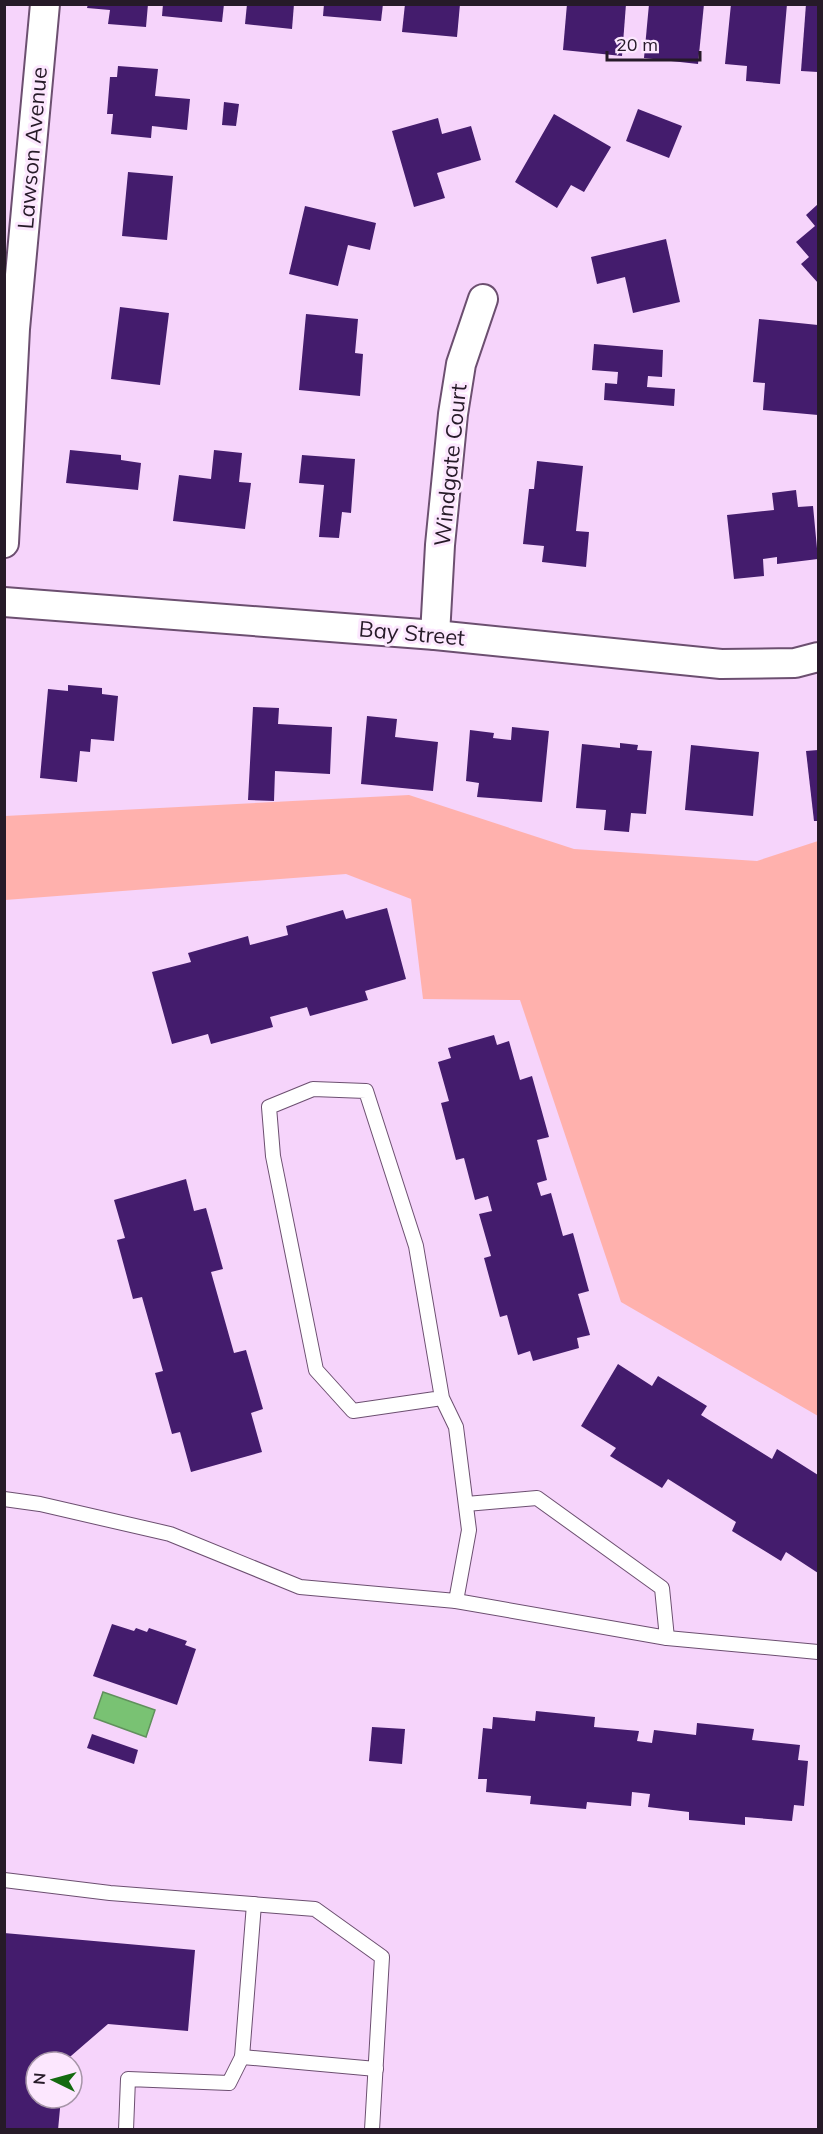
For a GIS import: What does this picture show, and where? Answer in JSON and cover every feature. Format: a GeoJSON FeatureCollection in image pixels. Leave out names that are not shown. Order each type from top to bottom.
{"type":"FeatureCollection","features":[{"type":"Feature","properties":{"kind":"street","name":"Lawson Avenue"},"geometry":{"type":"LineString","coordinates":[[4,543],[10,328],[45,4]]}},
{"type":"Feature","properties":{"kind":"street","name":"Windgate Court"},"geometry":{"type":"LineString","coordinates":[[435,635],[440,545],[453,414],[461,364],[483,299]]}},
{"type":"Feature","properties":{"kind":"street","name":"Bay Street"},"geometry":{"type":"LineString","coordinates":[[4,602],[435,635],[721,664],[795,663],[819,657]]}},
{"type":"Feature","properties":{"kind":"lane"},"geometry":{"type":"LineString","coordinates":[[442,1398],[353,1412],[316,1370],[273,1156],[269,1107],[313,1089],[366,1092],[416,1246],[442,1398],[456,1427],[469,1530],[456,1601]]}},
{"type":"Feature","properties":{"kind":"lane"},"geometry":{"type":"LineString","coordinates":[[466,1504],[537,1498],[662,1587],[667,1638]]}},
{"type":"Feature","properties":{"kind":"lane"},"geometry":{"type":"LineString","coordinates":[[4,1499],[40,1504],[170,1534],[300,1587],[456,1601],[667,1638],[819,1652]]}},
{"type":"Feature","properties":{"kind":"lane"},"geometry":{"type":"LineString","coordinates":[[4,1880],[110,1893],[315,1909],[382,1957],[372,2130]]}},
{"type":"Feature","properties":{"kind":"lane"},"geometry":{"type":"LineString","coordinates":[[126,2130],[128,2079],[229,2083],[242,2056],[254,1904]]}},
{"type":"Feature","properties":{"kind":"lane"},"geometry":{"type":"LineString","coordinates":[[242,2056],[376,2069]]}},
{"type":"Feature","properties":{"kind":"shaded area"},"geometry":{"type":"Polygon","coordinates":[[[409,795],[574,849],[757,861],[818,841],[818,1416],[621,1302],[520,1000],[423,999],[411,899],[346,874],[5,900],[5,816],[409,795]]]}},
{"type":"Feature","properties":{"kind":"shaded area"},"geometry":{"type":"Polygon","coordinates":[[[103,1692],[155,1710],[146,1737],[94,1718],[103,1692]]]}},
{"type":"Feature","properties":{"kind":"building"},"geometry":{"type":"Polygon","coordinates":[[[88,4],[148,4],[146,27],[108,24],[110,10],[87,8],[88,4]]]}},
{"type":"Feature","properties":{"kind":"building"},"geometry":{"type":"Polygon","coordinates":[[[163,4],[224,4],[222,22],[162,16],[163,4]]]}},
{"type":"Feature","properties":{"kind":"building"},"geometry":{"type":"Polygon","coordinates":[[[247,4],[294,4],[292,29],[245,24],[247,4]]]}},
{"type":"Feature","properties":{"kind":"building"},"geometry":{"type":"Polygon","coordinates":[[[324,4],[383,4],[381,21],[323,16],[324,4]]]}},
{"type":"Feature","properties":{"kind":"building"},"geometry":{"type":"Polygon","coordinates":[[[405,4],[460,4],[457,37],[402,32],[405,4]]]}},
{"type":"Feature","properties":{"kind":"building"},"geometry":{"type":"Polygon","coordinates":[[[567,4],[626,4],[622,56],[563,50],[567,4]]]}},
{"type":"Feature","properties":{"kind":"building"},"geometry":{"type":"Polygon","coordinates":[[[649,4],[704,4],[698,64],[644,58],[649,4]]]}},
{"type":"Feature","properties":{"kind":"building"},"geometry":{"type":"Polygon","coordinates":[[[731,4],[787,4],[780,84],[746,81],[747,66],[725,64],[731,4]]]}},
{"type":"Feature","properties":{"kind":"building"},"geometry":{"type":"Polygon","coordinates":[[[806,4],[818,4],[818,72],[801,71],[806,4]]]}},
{"type":"Feature","properties":{"kind":"building"},"geometry":{"type":"Polygon","coordinates":[[[118,66],[158,69],[155,96],[190,99],[187,130],[152,126],[151,138],[111,134],[113,114],[107,114],[110,77],[117,77],[118,66]]]}},
{"type":"Feature","properties":{"kind":"building"},"geometry":{"type":"Polygon","coordinates":[[[224,102],[239,104],[236,126],[222,125],[224,102]]]}},
{"type":"Feature","properties":{"kind":"building"},"geometry":{"type":"Polygon","coordinates":[[[638,109],[682,126],[669,158],[626,141],[638,109]]]}},
{"type":"Feature","properties":{"kind":"building"},"geometry":{"type":"Polygon","coordinates":[[[554,114],[611,147],[584,192],[571,185],[557,208],[515,182],[554,114]]]}},
{"type":"Feature","properties":{"kind":"building"},"geometry":{"type":"Polygon","coordinates":[[[438,118],[442,134],[471,126],[481,160],[437,173],[445,198],[414,207],[392,131],[438,118]]]}},
{"type":"Feature","properties":{"kind":"building"},"geometry":{"type":"Polygon","coordinates":[[[128,172],[173,176],[167,240],[122,236],[128,172]]]}},
{"type":"Feature","properties":{"kind":"building"},"geometry":{"type":"Polygon","coordinates":[[[818,204],[818,283],[801,264],[809,257],[796,242],[815,226],[806,215],[818,204]]]}},
{"type":"Feature","properties":{"kind":"building"},"geometry":{"type":"Polygon","coordinates":[[[305,206],[376,223],[370,250],[348,245],[338,286],[289,274],[305,206]]]}},
{"type":"Feature","properties":{"kind":"building"},"geometry":{"type":"Polygon","coordinates":[[[666,239],[680,302],[633,313],[625,277],[597,284],[591,257],[666,239]]]}},
{"type":"Feature","properties":{"kind":"building"},"geometry":{"type":"Polygon","coordinates":[[[120,307],[169,313],[160,385],[111,379],[120,307]]]}},
{"type":"Feature","properties":{"kind":"building"},"geometry":{"type":"Polygon","coordinates":[[[306,314],[358,319],[355,353],[363,354],[360,396],[299,390],[306,314]]]}},
{"type":"Feature","properties":{"kind":"building"},"geometry":{"type":"Polygon","coordinates":[[[759,319],[818,325],[818,415],[763,410],[765,383],[753,382],[759,319]]]}},
{"type":"Feature","properties":{"kind":"building"},"geometry":{"type":"Polygon","coordinates":[[[594,344],[663,350],[662,377],[648,376],[647,387],[675,389],[674,406],[604,400],[605,383],[617,384],[618,372],[592,370],[594,344]]]}},
{"type":"Feature","properties":{"kind":"building"},"geometry":{"type":"Polygon","coordinates":[[[70,450],[121,455],[121,460],[141,463],[138,490],[66,483],[70,450]]]}},
{"type":"Feature","properties":{"kind":"building"},"geometry":{"type":"Polygon","coordinates":[[[214,450],[242,453],[239,482],[251,483],[245,529],[173,521],[179,475],[211,479],[214,450]]]}},
{"type":"Feature","properties":{"kind":"building"},"geometry":{"type":"Polygon","coordinates":[[[302,455],[355,459],[351,513],[342,512],[339,538],[319,537],[324,485],[299,483],[302,455]]]}},
{"type":"Feature","properties":{"kind":"building"},"geometry":{"type":"Polygon","coordinates":[[[537,461],[583,466],[576,531],[589,532],[586,567],[542,562],[544,546],[523,544],[529,489],[534,489],[537,461]]]}},
{"type":"Feature","properties":{"kind":"building"},"geometry":{"type":"Polygon","coordinates":[[[796,490],[798,507],[813,506],[818,559],[777,564],[777,557],[763,559],[764,576],[734,579],[727,515],[774,510],[772,493],[796,490]]]}},
{"type":"Feature","properties":{"kind":"building"},"geometry":{"type":"Polygon","coordinates":[[[68,685],[102,688],[102,694],[118,696],[114,741],[91,739],[90,752],[80,751],[77,782],[40,778],[48,689],[68,691],[68,685]]]}},
{"type":"Feature","properties":{"kind":"building"},"geometry":{"type":"Polygon","coordinates":[[[253,707],[279,708],[278,724],[332,727],[330,774],[275,771],[274,801],[248,800],[253,707]]]}},
{"type":"Feature","properties":{"kind":"building"},"geometry":{"type":"Polygon","coordinates":[[[367,716],[397,719],[395,737],[438,742],[433,791],[361,784],[367,716]]]}},
{"type":"Feature","properties":{"kind":"building"},"geometry":{"type":"Polygon","coordinates":[[[512,727],[549,731],[542,802],[477,797],[479,783],[466,781],[470,730],[494,733],[493,738],[511,740],[512,727]]]}},
{"type":"Feature","properties":{"kind":"building"},"geometry":{"type":"Polygon","coordinates":[[[620,743],[638,745],[637,750],[652,751],[646,814],[631,813],[629,832],[604,830],[606,810],[576,808],[582,744],[620,748],[620,743]]]}},
{"type":"Feature","properties":{"kind":"building"},"geometry":{"type":"Polygon","coordinates":[[[691,745],[759,752],[753,816],[685,810],[691,745]]]}},
{"type":"Feature","properties":{"kind":"building"},"geometry":{"type":"Polygon","coordinates":[[[818,750],[818,821],[814,821],[806,751],[818,750]]]}},
{"type":"Feature","properties":{"kind":"building"},"geometry":{"type":"Polygon","coordinates":[[[387,908],[406,979],[365,991],[368,1000],[310,1016],[307,1007],[270,1017],[273,1027],[211,1044],[208,1034],[172,1044],[152,972],[191,962],[188,953],[248,936],[250,945],[288,935],[286,926],[343,910],[346,919],[387,908]]]}},
{"type":"Feature","properties":{"kind":"building"},"geometry":{"type":"Polygon","coordinates":[[[494,1035],[497,1045],[509,1041],[520,1080],[532,1076],[549,1137],[537,1140],[547,1180],[537,1183],[541,1196],[551,1193],[563,1236],[573,1233],[589,1291],[578,1294],[590,1335],[577,1338],[579,1348],[533,1361],[530,1351],[518,1355],[507,1315],[500,1317],[484,1258],[491,1256],[479,1214],[492,1211],[488,1196],[475,1200],[464,1158],[456,1160],[441,1103],[449,1101],[438,1062],[451,1058],[448,1048],[494,1035]]]}},
{"type":"Feature","properties":{"kind":"building"},"geometry":{"type":"Polygon","coordinates":[[[186,1179],[194,1211],[206,1208],[223,1269],[211,1272],[234,1353],[246,1350],[263,1409],[251,1413],[262,1452],[191,1472],[180,1432],[172,1434],[155,1373],[163,1371],[142,1297],[133,1299],[117,1240],[125,1238],[114,1200],[186,1179]]]}},
{"type":"Feature","properties":{"kind":"building"},"geometry":{"type":"Polygon","coordinates":[[[618,1364],[652,1386],[658,1376],[707,1406],[701,1415],[772,1459],[777,1449],[818,1475],[818,1573],[786,1552],[781,1561],[732,1531],[736,1522],[668,1479],[662,1488],[610,1456],[616,1448],[581,1426],[618,1364]]]}},
{"type":"Feature","properties":{"kind":"building"},"geometry":{"type":"Polygon","coordinates":[[[112,1624],[134,1631],[136,1628],[147,1632],[149,1628],[187,1641],[185,1645],[196,1649],[177,1705],[93,1676],[112,1624]]]}},
{"type":"Feature","properties":{"kind":"building"},"geometry":{"type":"Polygon","coordinates":[[[536,1711],[595,1717],[594,1727],[639,1731],[637,1741],[652,1743],[654,1730],[696,1735],[697,1723],[754,1729],[752,1740],[800,1745],[798,1760],[808,1761],[804,1806],[794,1805],[792,1821],[745,1817],[745,1825],[689,1820],[689,1812],[648,1807],[650,1794],[632,1792],[631,1806],[587,1802],[586,1809],[530,1804],[531,1796],[486,1792],[487,1779],[478,1779],[483,1728],[492,1729],[493,1717],[535,1721],[536,1711]]]}},
{"type":"Feature","properties":{"kind":"building"},"geometry":{"type":"Polygon","coordinates":[[[372,1727],[405,1729],[402,1764],[369,1761],[372,1727]]]}},
{"type":"Feature","properties":{"kind":"building"},"geometry":{"type":"Polygon","coordinates":[[[92,1734],[138,1750],[134,1764],[87,1748],[92,1734]]]}},
{"type":"Feature","properties":{"kind":"building"},"geometry":{"type":"Polygon","coordinates":[[[4,1933],[195,1950],[188,2031],[108,2024],[78,2050],[24,2050],[24,2110],[60,2110],[58,2130],[4,2130],[4,1933]]]}}]}
